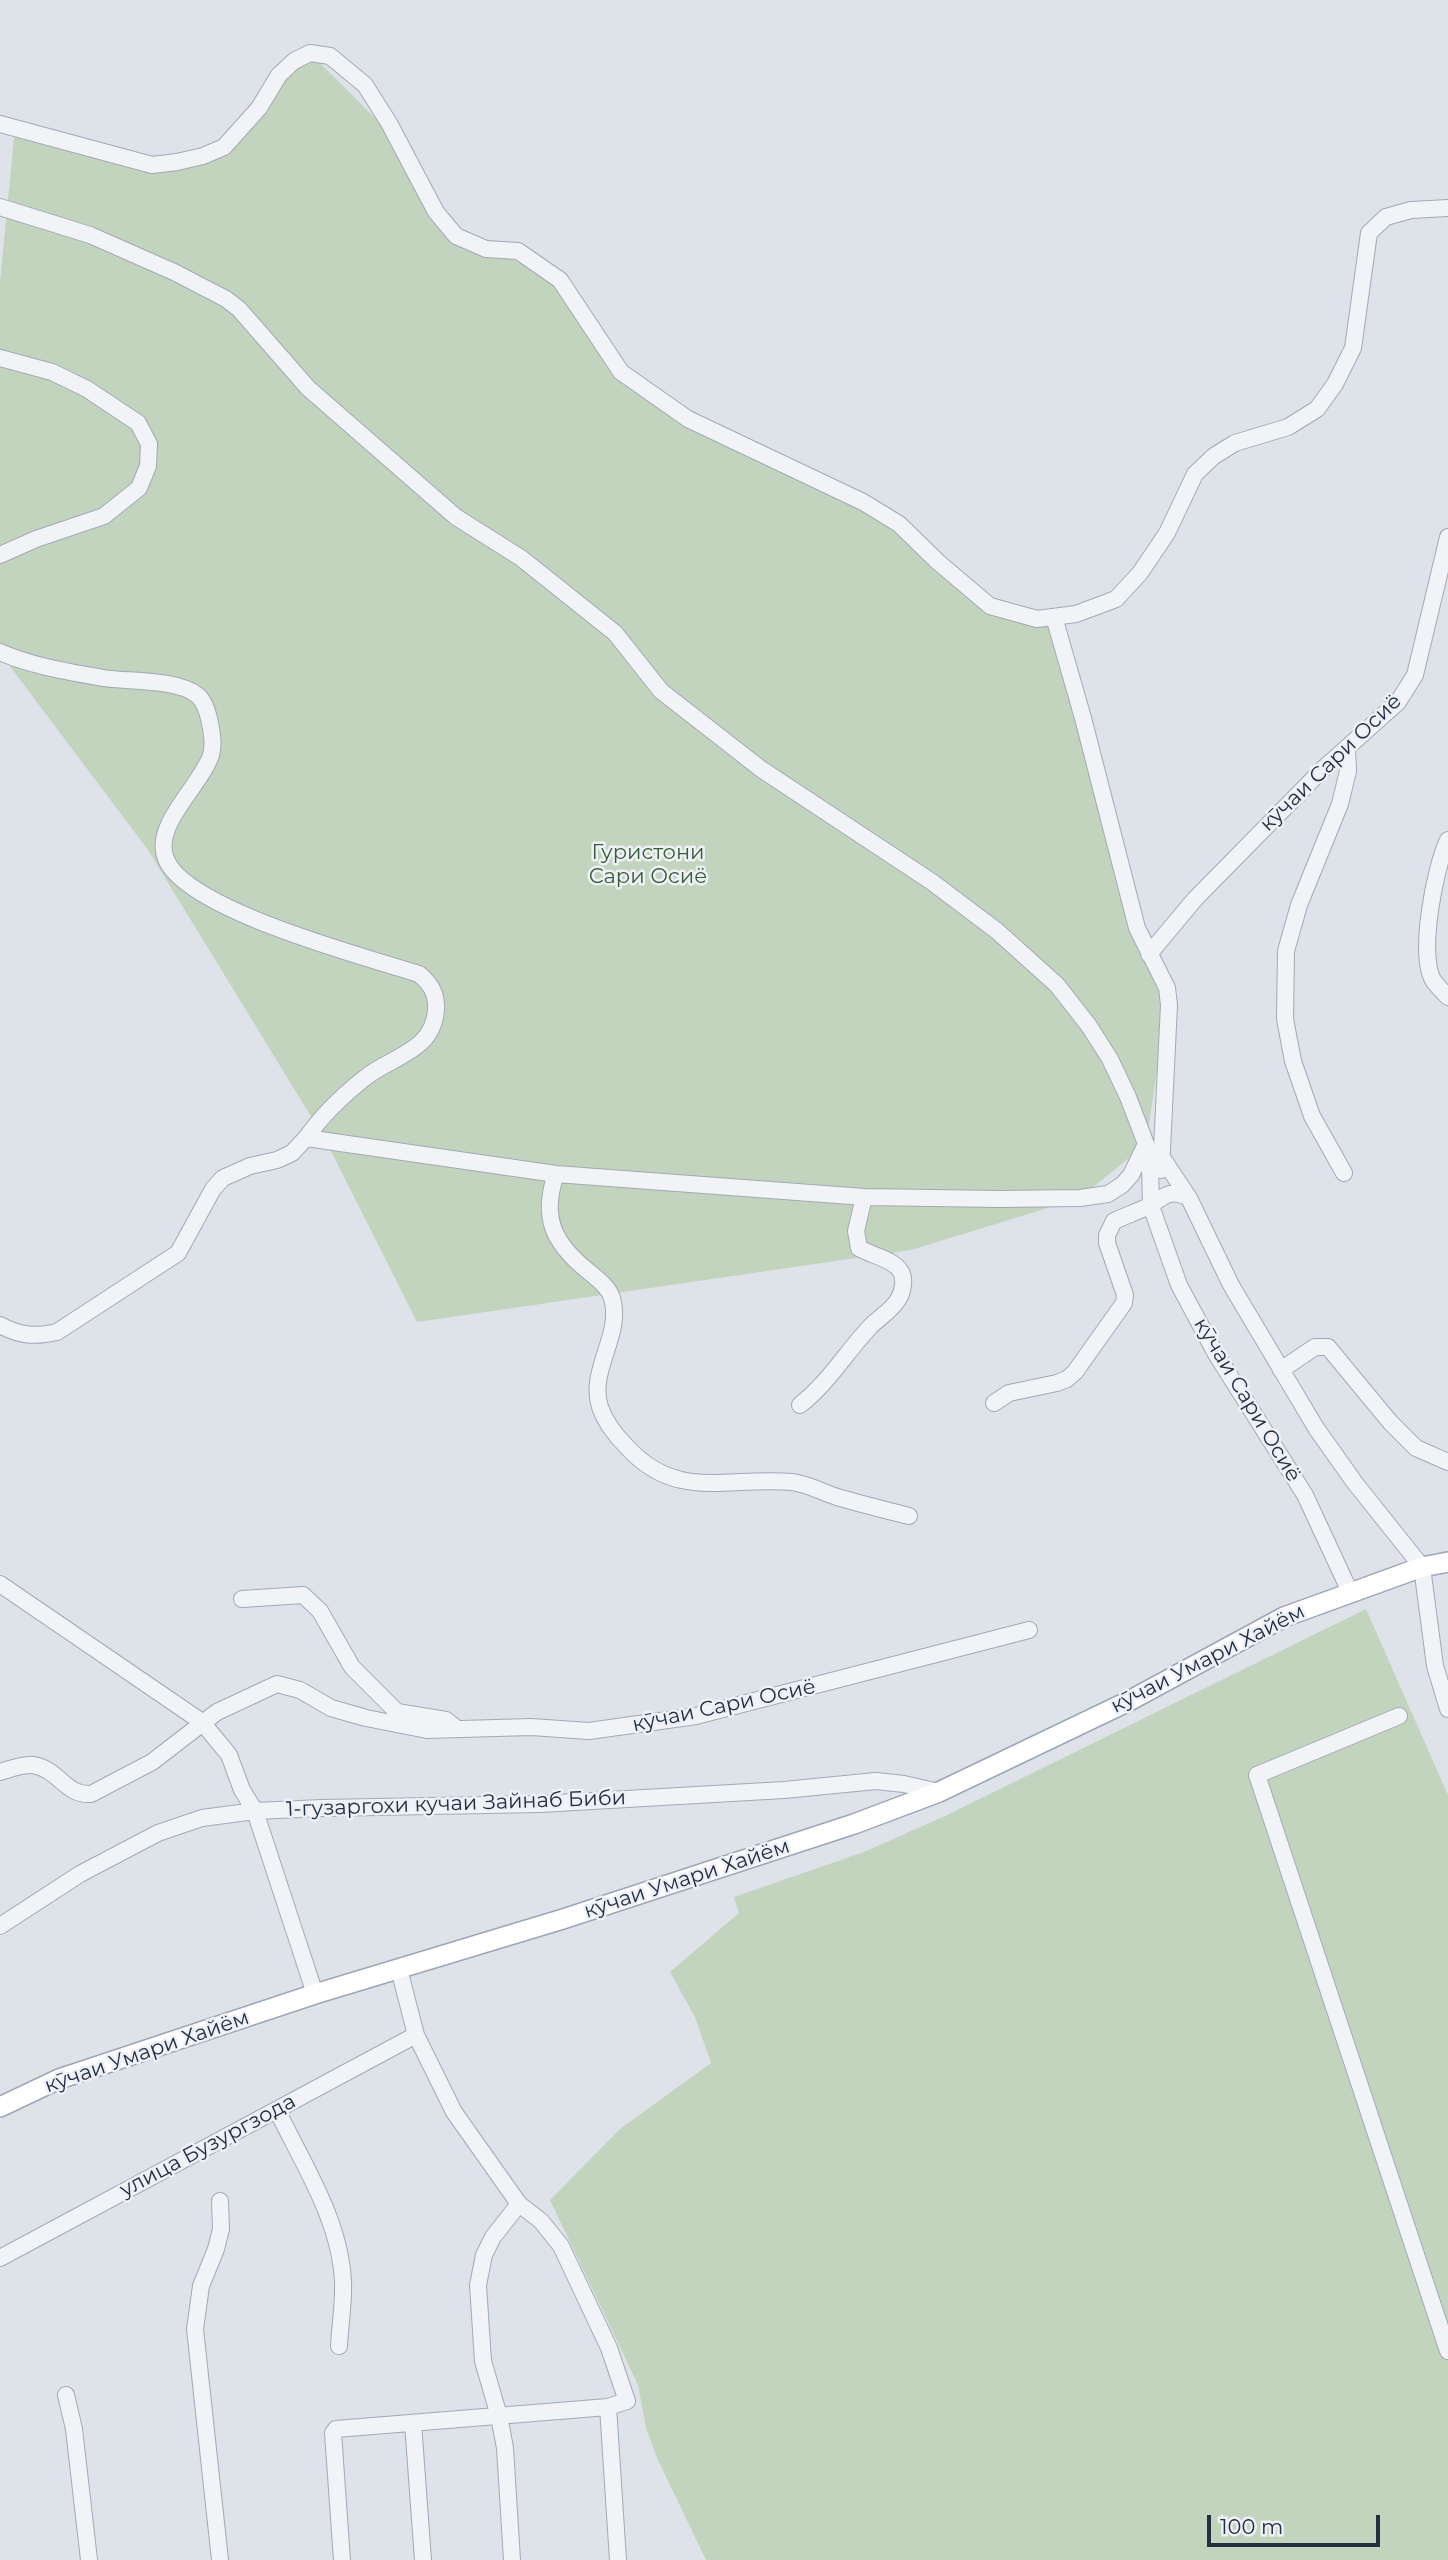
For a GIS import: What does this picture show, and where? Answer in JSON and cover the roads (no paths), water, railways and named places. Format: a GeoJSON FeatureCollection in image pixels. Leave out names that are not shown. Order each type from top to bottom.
{"type":"FeatureCollection","features":[{"type":"Feature","properties":{"kind":"main road","name":"кӯчаи Умари Хайём"},"geometry":{"type":"LineString","coordinates":[[0,2107],[58,2079],[315,1994],[733,1865],[854,1824],[939,1792],[1129,1701],[1271,1623],[1422,1567],[1448,1562]]}},
{"type":"Feature","properties":{"kind":"street"},"geometry":{"type":"LineString","coordinates":[[0,124],[152,165],[177,162],[203,156],[224,147],[259,108],[279,75],[294,61],[310,53],[330,56],[365,85],[389,123],[436,212],[456,236],[486,249],[518,251],[560,281],[621,372],[688,419],[863,502],[899,524],[990,606],[1037,619],[1076,614],[1116,599],[1140,573],[1161,543],[1195,474],[1214,456],[1235,443],[1288,427],[1317,409],[1335,384],[1353,348],[1369,233],[1386,217],[1411,210],[1448,208]]}},
{"type":"Feature","properties":{"kind":"street"},"geometry":{"type":"LineString","coordinates":[[0,207],[90,235],[174,272],[226,299],[239,309],[308,388],[456,517],[522,558],[615,633],[661,691],[761,769],[932,882],[997,931],[1057,985],[1111,1059],[1146,1144],[1155,1201]]}},
{"type":"Feature","properties":{"kind":"street"},"geometry":{"type":"LineString","coordinates":[[0,358],[52,372],[87,388],[138,423],[149,444],[148,466],[139,488],[104,516],[0,555]]}},
{"type":"Feature","properties":{"kind":"street","name":"кӯчаи Сари Осиё"},"geometry":{"type":"LineString","coordinates":[[1149,954],[1195,899],[1322,770],[1398,702],[1415,675],[1448,537]]}},
{"type":"Feature","properties":{"kind":"street","name":"кӯчаи Сари Осиё"},"geometry":{"type":"LineString","coordinates":[[1054,617],[1138,928],[1167,988],[1169,1005],[1163,1159],[1155,1201],[1179,1284],[1216,1354],[1305,1495],[1350,1592]]}},
{"type":"Feature","properties":{"kind":"street"},"geometry":{"type":"LineString","coordinates":[[0,652],[15,659],[91,675],[164,684],[195,693],[203,702],[213,741],[205,769],[167,828],[163,845],[169,866],[180,878],[221,903],[264,924],[419,974],[431,984],[437,1002],[435,1022],[428,1037],[372,1073],[340,1098],[292,1153],[223,1178],[213,1189],[178,1253],[57,1332],[40,1336],[25,1335],[0,1325]]}},
{"type":"Feature","properties":{"kind":"street"},"geometry":{"type":"LineString","coordinates":[[1344,1173],[1312,1116],[1293,1061],[1285,1019],[1286,951],[1299,905],[1340,804],[1348,771],[1347,748]]}},
{"type":"Feature","properties":{"kind":"street"},"geometry":{"type":"LineString","coordinates":[[1448,840],[1434,890],[1427,940],[1433,981],[1448,997]]}},
{"type":"Feature","properties":{"kind":"street"},"geometry":{"type":"LineString","coordinates":[[306,1138],[555,1174],[864,1197],[1080,1198],[1108,1194],[1131,1175],[1146,1144]]}},
{"type":"Feature","properties":{"kind":"street"},"geometry":{"type":"LineString","coordinates":[[1163,1159],[1189,1198],[1225,1273],[1316,1428],[1355,1483],[1422,1567],[1448,1709]]}},
{"type":"Feature","properties":{"kind":"street"},"geometry":{"type":"LineString","coordinates":[[555,1174],[549,1193],[549,1212],[559,1243],[571,1258],[608,1288],[615,1312],[598,1375],[600,1409],[613,1432],[640,1461],[658,1473],[685,1482],[792,1482],[909,1516]]}},
{"type":"Feature","properties":{"kind":"street"},"geometry":{"type":"LineString","coordinates":[[994,1403],[1009,1393],[1067,1379],[1075,1372],[1124,1303],[1125,1295],[1107,1243],[1114,1221],[1173,1194],[1189,1198]]}},
{"type":"Feature","properties":{"kind":"street"},"geometry":{"type":"LineString","coordinates":[[800,1405],[822,1387],[860,1337],[899,1298],[904,1284],[901,1272],[892,1263],[871,1256],[859,1248],[856,1231],[864,1197]]}},
{"type":"Feature","properties":{"kind":"street"},"geometry":{"type":"LineString","coordinates":[[1281,1370],[1315,1347],[1328,1346],[1390,1422],[1416,1448],[1448,1462]]}},
{"type":"Feature","properties":{"kind":"street"},"geometry":{"type":"LineString","coordinates":[[0,1584],[202,1722],[214,1734],[229,1755],[242,1790],[255,1811],[315,1994]]}},
{"type":"Feature","properties":{"kind":"street"},"geometry":{"type":"LineString","coordinates":[[242,1600],[303,1595],[320,1611],[352,1667],[397,1712],[446,1720],[458,1730]]}},
{"type":"Feature","properties":{"kind":"street","name":"кӯчаи Сари Осиё"},"geometry":{"type":"LineString","coordinates":[[0,1772],[19,1766],[44,1768],[74,1792],[91,1794],[152,1762],[217,1712],[277,1684],[300,1690],[331,1707],[366,1718],[427,1730],[531,1727],[589,1731],[696,1716],[1029,1630]]}},
{"type":"Feature","properties":{"kind":"street"},"geometry":{"type":"LineString","coordinates":[[1399,1716],[1257,1775],[1448,2351]]}},
{"type":"Feature","properties":{"kind":"street","name":"1-гузаргохи кучаи Зайнаб Биби"},"geometry":{"type":"LineString","coordinates":[[0,1926],[80,1874],[158,1832],[202,1818],[255,1811],[548,1803],[783,1790],[876,1781],[904,1783],[939,1792]]}},
{"type":"Feature","properties":{"kind":"street"},"geometry":{"type":"LineString","coordinates":[[341,2560],[334,2433],[336,2428],[608,2407],[627,2401],[609,2348],[561,2246],[541,2221],[519,2204],[454,2112],[416,2035],[399,1969]]}},
{"type":"Feature","properties":{"kind":"street","name":"улица Бузургзода"},"geometry":{"type":"LineString","coordinates":[[0,2258],[128,2187],[416,2035]]}},
{"type":"Feature","properties":{"kind":"street"},"geometry":{"type":"LineString","coordinates":[[277,2110],[324,2206],[336,2239],[343,2281],[339,2346]]}},
{"type":"Feature","properties":{"kind":"street"},"geometry":{"type":"LineString","coordinates":[[220,2200],[221,2229],[201,2286],[195,2337],[220,2560]]}},
{"type":"Feature","properties":{"kind":"street"},"geometry":{"type":"LineString","coordinates":[[512,2560],[505,2448],[483,2361],[478,2285],[484,2255],[493,2237],[519,2204]]}},
{"type":"Feature","properties":{"kind":"street"},"geometry":{"type":"LineString","coordinates":[[66,2395],[74,2429],[89,2560]]}},
{"type":"Feature","properties":{"kind":"street"},"geometry":{"type":"LineString","coordinates":[[608,2407],[618,2560]]}},
{"type":"Feature","properties":{"kind":"street"},"geometry":{"type":"LineString","coordinates":[[413,2423],[423,2560]]}},
{"type":"Feature","properties":{"kind":"park label","name":"Гуристони Сари Осиё"},"geometry":{"type":"Point","coordinates":[648,865]}}]}
